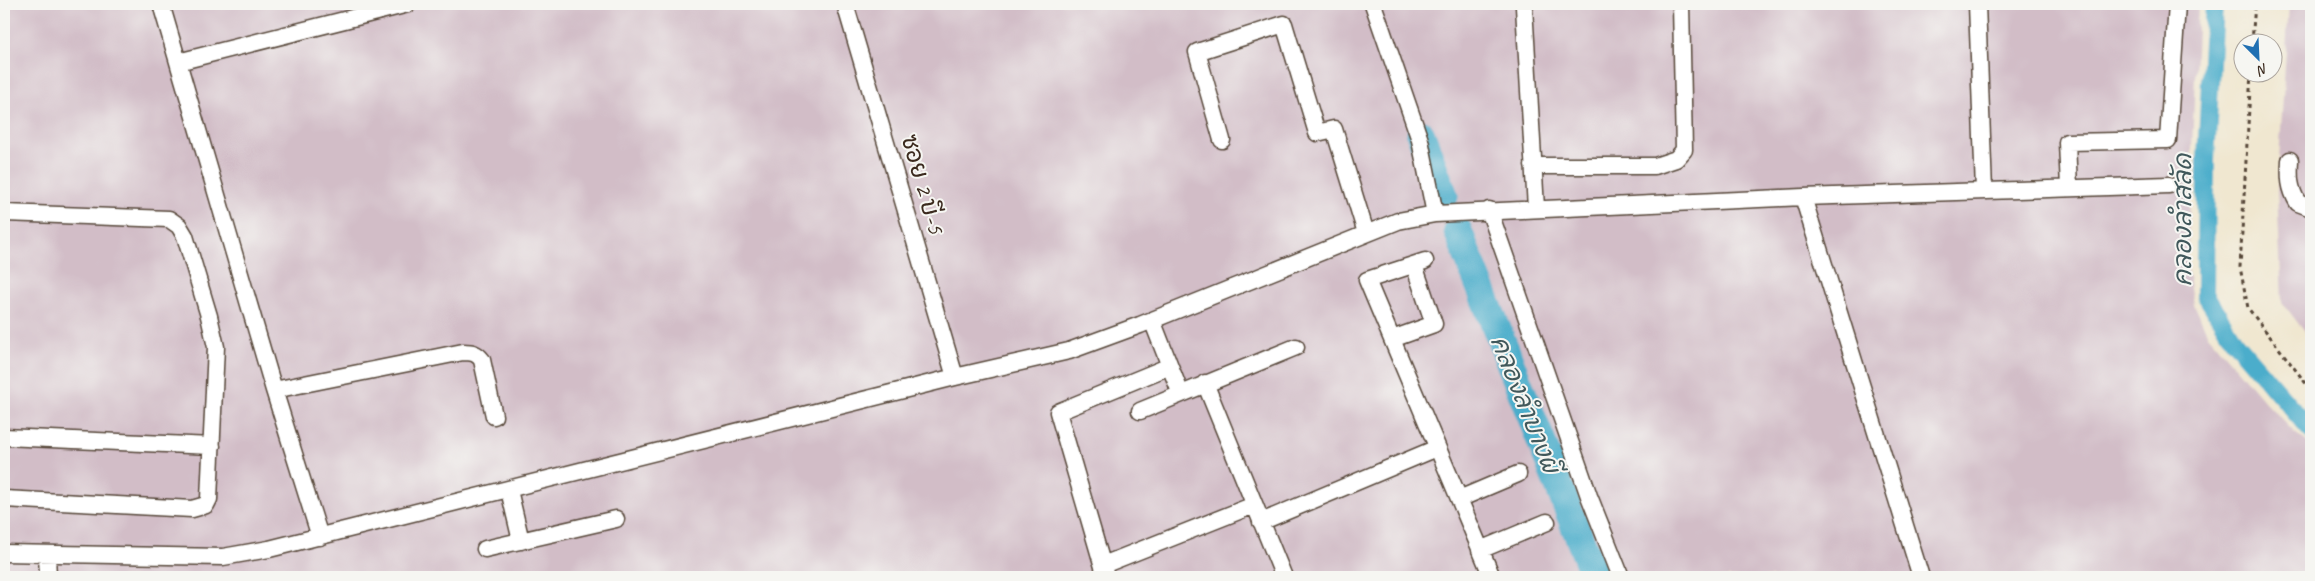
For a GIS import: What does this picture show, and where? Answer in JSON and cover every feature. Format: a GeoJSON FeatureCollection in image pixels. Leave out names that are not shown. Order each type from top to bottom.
{"type":"FeatureCollection","features":[{"type":"Feature","properties":{"kind":"street"},"geometry":{"type":"LineString","coordinates":[[161,4],[274,390],[320,537]]}},
{"type":"Feature","properties":{"kind":"street"},"geometry":{"type":"LineString","coordinates":[[178,62],[348,11],[408,4]]}},
{"type":"Feature","properties":{"kind":"street","name":"ซอย 2 บี-5"},"geometry":{"type":"LineString","coordinates":[[845,4],[955,377]]}},
{"type":"Feature","properties":{"kind":"street"},"geometry":{"type":"LineString","coordinates":[[1373,4],[1420,140],[1435,214]]}},
{"type":"Feature","properties":{"kind":"street"},"geometry":{"type":"LineString","coordinates":[[1526,4],[1524,7],[1536,208]]}},
{"type":"Feature","properties":{"kind":"street"},"geometry":{"type":"LineString","coordinates":[[1533,166],[1654,166],[1676,159],[1684,150],[1681,4]]}},
{"type":"Feature","properties":{"kind":"street"},"geometry":{"type":"LineString","coordinates":[[1977,4],[1984,191]]}},
{"type":"Feature","properties":{"kind":"street"},"geometry":{"type":"LineString","coordinates":[[2069,188],[2067,142],[2168,140],[2177,4]]}},
{"type":"Feature","properties":{"kind":"street"},"geometry":{"type":"LineString","coordinates":[[1222,140],[1197,52],[1284,24],[1317,133],[1334,129],[1366,233]]}},
{"type":"Feature","properties":{"kind":"street"},"geometry":{"type":"LineString","coordinates":[[2290,160],[2288,183],[2292,194],[2298,204],[2311,208]]}},
{"type":"Feature","properties":{"kind":"street"},"geometry":{"type":"LineString","coordinates":[[4,554],[223,557],[320,537],[955,377],[1069,351],[1152,320],[1398,221],[1435,214],[1489,210],[1803,197],[2169,185]]}},
{"type":"Feature","properties":{"kind":"street"},"geometry":{"type":"LineString","coordinates":[[1803,197],[1921,577]]}},
{"type":"Feature","properties":{"kind":"street"},"geometry":{"type":"LineString","coordinates":[[1489,210],[1590,496],[1621,577]]}},
{"type":"Feature","properties":{"kind":"street"},"geometry":{"type":"LineString","coordinates":[[4,212],[169,219],[179,226],[185,236],[209,316],[216,347],[209,499],[206,505],[200,508],[4,499]]}},
{"type":"Feature","properties":{"kind":"street"},"geometry":{"type":"LineString","coordinates":[[1392,339],[1434,324],[1420,263],[1367,280],[1492,577]]}},
{"type":"Feature","properties":{"kind":"street"},"geometry":{"type":"LineString","coordinates":[[1152,320],[1180,392]]}},
{"type":"Feature","properties":{"kind":"street"},"geometry":{"type":"LineString","coordinates":[[1140,411],[1180,392],[1296,347]]}},
{"type":"Feature","properties":{"kind":"street"},"geometry":{"type":"LineString","coordinates":[[274,390],[463,352],[472,352],[478,354],[482,360],[494,416]]}},
{"type":"Feature","properties":{"kind":"street"},"geometry":{"type":"LineString","coordinates":[[1170,366],[1058,412],[1105,571],[1254,505]]}},
{"type":"Feature","properties":{"kind":"street"},"geometry":{"type":"LineString","coordinates":[[1205,383],[1284,577]]}},
{"type":"Feature","properties":{"kind":"street"},"geometry":{"type":"LineString","coordinates":[[4,437],[212,446]]}},
{"type":"Feature","properties":{"kind":"street"},"geometry":{"type":"LineString","coordinates":[[1261,522],[1437,448]]}},
{"type":"Feature","properties":{"kind":"street"},"geometry":{"type":"LineString","coordinates":[[1459,500],[1518,474]]}},
{"type":"Feature","properties":{"kind":"street"},"geometry":{"type":"LineString","coordinates":[[509,490],[520,541]]}},
{"type":"Feature","properties":{"kind":"street"},"geometry":{"type":"LineString","coordinates":[[485,549],[616,519]]}},
{"type":"Feature","properties":{"kind":"street"},"geometry":{"type":"LineString","coordinates":[[1480,550],[1547,522]]}},
{"type":"Feature","properties":{"kind":"street"},"geometry":{"type":"LineString","coordinates":[[47,555],[48,577]]}},
{"type":"Feature","properties":{"kind":"path"},"geometry":{"type":"LineString","coordinates":[[2253,32],[2254,4]]}},
{"type":"Feature","properties":{"kind":"path"},"geometry":{"type":"LineString","coordinates":[[2250,82],[2240,267],[2246,299],[2248,308],[2311,390]]}},
{"type":"Feature","properties":{"kind":"shaded area"},"geometry":{"type":"Polygon","coordinates":[[[4,4],[2198,4],[2187,267],[2194,304],[2208,335],[2265,402],[2295,433],[2311,445],[2311,577],[4,577],[4,4]]]}},
{"type":"Feature","properties":{"kind":"shaded area"},"geometry":{"type":"Polygon","coordinates":[[[2289,4],[2311,4],[2311,340],[2282,302],[2277,190],[2289,4]]]}},
{"type":"Feature","properties":{"kind":"waterway","name":"คลองลำสลัด"},"geometry":{"type":"LineString","coordinates":[[2214,4],[2206,160],[2205,294],[2234,341],[2311,431]]}},
{"type":"Feature","properties":{"kind":"waterway","name":"คลองลำบางผี"},"geometry":{"type":"LineString","coordinates":[[1421,135],[1444,196]]}},
{"type":"Feature","properties":{"kind":"waterway","name":"คลองลำบางผี"},"geometry":{"type":"LineString","coordinates":[[1458,231],[1595,577]]}}]}
